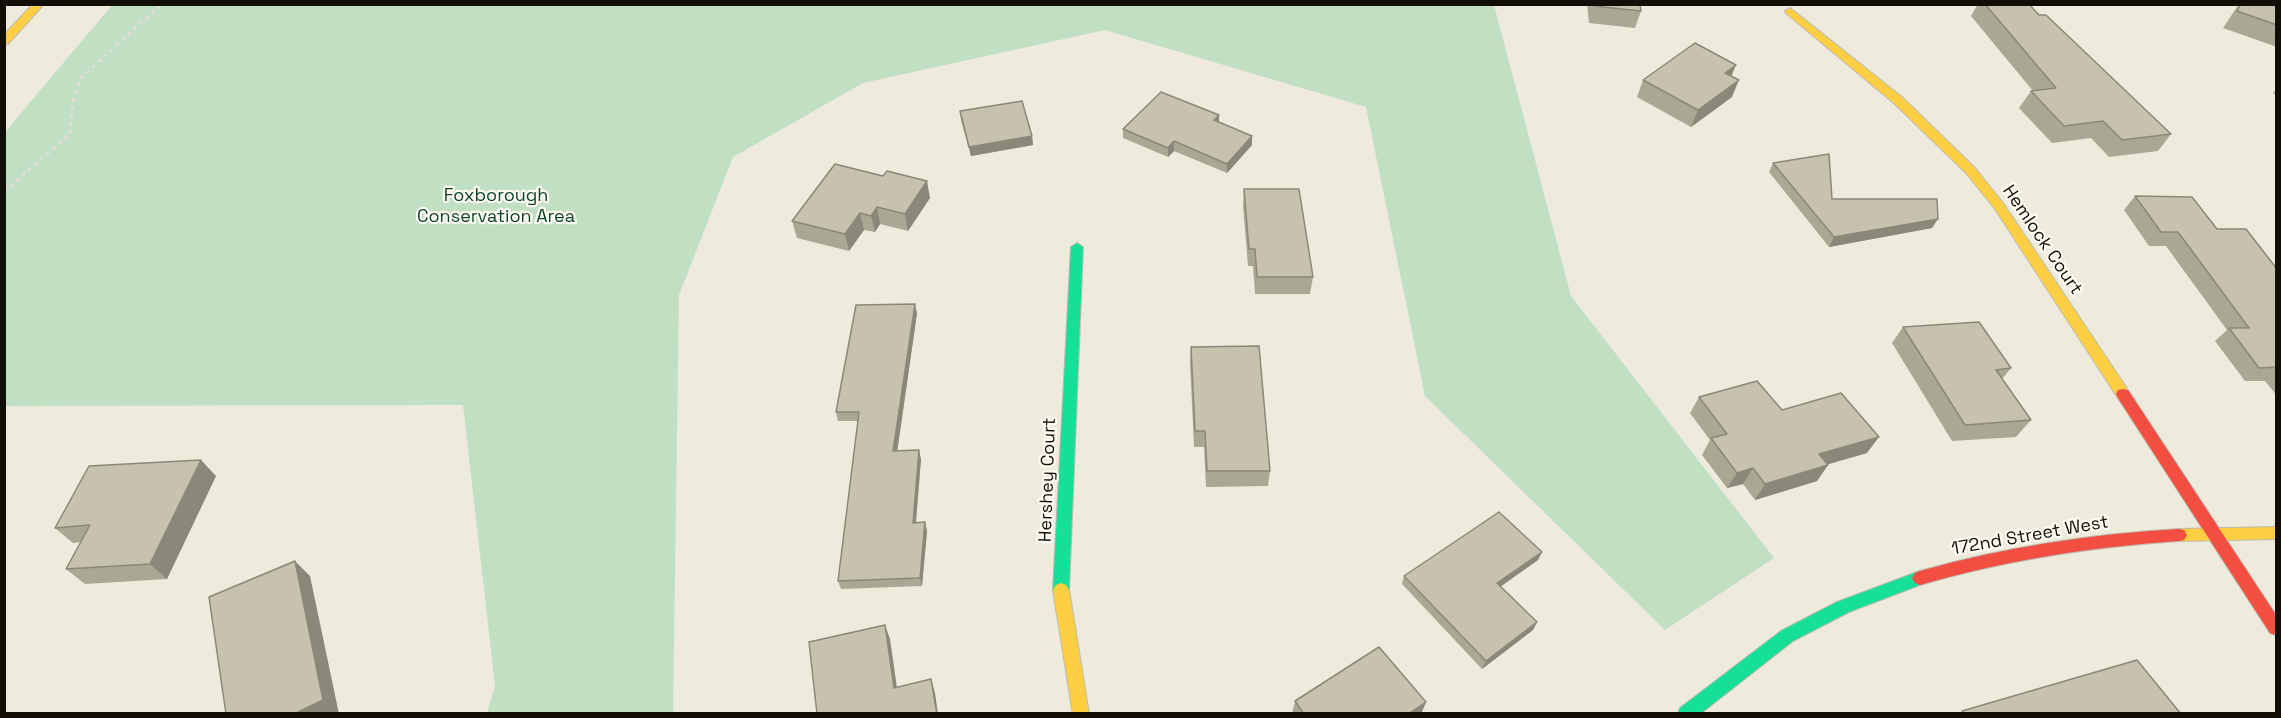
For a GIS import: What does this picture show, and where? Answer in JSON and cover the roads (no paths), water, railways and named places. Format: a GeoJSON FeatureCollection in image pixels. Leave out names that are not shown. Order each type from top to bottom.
{"type":"FeatureCollection","features":[{"type":"Feature","properties":{"kind":"street"},"geometry":{"type":"LineString","coordinates":[[4,42],[39,4]]}},
{"type":"Feature","properties":{"kind":"street","name":"Hemlock Court"},"geometry":{"type":"LineString","coordinates":[[1790,11],[1889,91],[1963,162],[1999,206],[2277,628]]}},
{"type":"Feature","properties":{"kind":"street","name":"Hershey Court"},"geometry":{"type":"LineString","coordinates":[[1077,247],[1061,598],[1081,714]]}},
{"type":"Feature","properties":{"kind":"street","name":"172nd Street West"},"geometry":{"type":"LineString","coordinates":[[1686,714],[1786,637],[1842,608],[1914,579],[1964,563],[2126,538],[2216,533],[2277,533]]}},
{"type":"Feature","properties":{"kind":"park label","name":"Foxborough Conservation Area"},"geometry":{"type":"Point","coordinates":[496,206]}}]}
